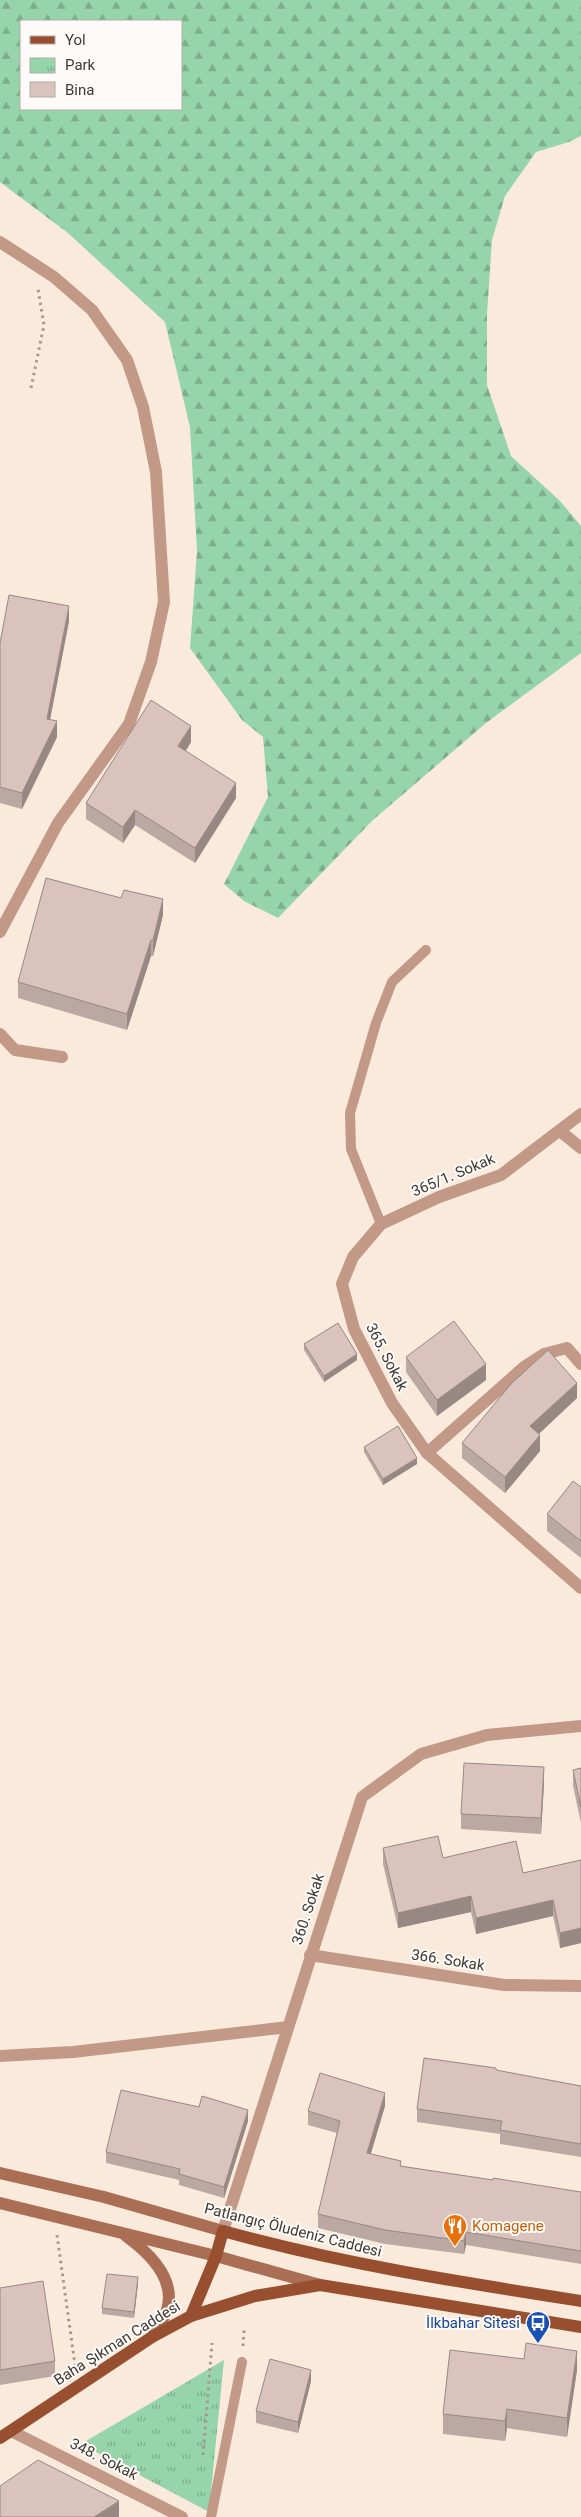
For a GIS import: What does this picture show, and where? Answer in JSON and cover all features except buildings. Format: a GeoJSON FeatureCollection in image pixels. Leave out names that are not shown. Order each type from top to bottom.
{"type":"FeatureCollection","features":[{"type":"Feature","properties":{"kind":"main road","name":"Patlangıç Öludeniz Caddesi"},"geometry":{"type":"LineString","coordinates":[[0,2173],[104,2197],[299,2252],[383,2270],[581,2301]]}},
{"type":"Feature","properties":{"kind":"main road"},"geometry":{"type":"LineString","coordinates":[[0,2203],[216,2256],[320,2285],[581,2327]]}},
{"type":"Feature","properties":{"kind":"main road","name":"360. Sokak"},"geometry":{"type":"LineString","coordinates":[[191,2316],[216,2256],[223,2231]]}},
{"type":"Feature","properties":{"kind":"main road"},"geometry":{"type":"LineString","coordinates":[[122,2233],[153,2260],[164,2279],[169,2294],[168,2307],[152,2337]]}},
{"type":"Feature","properties":{"kind":"main road","name":"Baha Şıkman Caddesi"},"geometry":{"type":"LineString","coordinates":[[5,2434],[152,2337],[191,2316],[255,2296],[320,2285]]}},
{"type":"Feature","properties":{"kind":"street"},"geometry":{"type":"LineString","coordinates":[[0,242],[54,277],[92,310],[127,360],[143,407],[156,472],[164,602],[151,662],[129,724],[58,823],[0,932]]}},
{"type":"Feature","properties":{"kind":"street"},"geometry":{"type":"LineString","coordinates":[[0,1034],[15,1050],[62,1057]]}},
{"type":"Feature","properties":{"kind":"street","name":"365/1. Sokak"},"geometry":{"type":"LineString","coordinates":[[382,1224],[439,1197],[501,1175],[581,1114]]}},
{"type":"Feature","properties":{"kind":"street"},"geometry":{"type":"LineString","coordinates":[[560,1131],[581,1148]]}},
{"type":"Feature","properties":{"kind":"street","name":"365. Sokak"},"geometry":{"type":"LineString","coordinates":[[382,1224],[353,1257],[342,1284],[354,1329],[392,1403],[426,1453],[581,1588]]}},
{"type":"Feature","properties":{"kind":"street"},"geometry":{"type":"LineString","coordinates":[[426,1453],[524,1367],[544,1354],[567,1348],[581,1364]]}},
{"type":"Feature","properties":{"kind":"street","name":"360. Sokak"},"geometry":{"type":"LineString","coordinates":[[223,2231],[362,1797],[421,1754],[487,1735],[581,1726]]}},
{"type":"Feature","properties":{"kind":"street","name":"366. Sokak"},"geometry":{"type":"LineString","coordinates":[[310,1955],[504,1985],[581,1986]]}},
{"type":"Feature","properties":{"kind":"street"},"geometry":{"type":"LineString","coordinates":[[0,2056],[73,2052],[288,2026]]}},
{"type":"Feature","properties":{"kind":"street","name":"348. Sokak"},"geometry":{"type":"LineString","coordinates":[[5,2434],[182,2517]]}},
{"type":"Feature","properties":{"kind":"lane"},"geometry":{"type":"LineString","coordinates":[[382,1224],[352,1149],[350,1113],[376,1023],[392,982],[426,950]]}},
{"type":"Feature","properties":{"kind":"lane"},"geometry":{"type":"LineString","coordinates":[[211,2517],[242,2362]]}},
{"type":"Feature","properties":{"kind":"path"},"geometry":{"type":"LineString","coordinates":[[31,388],[44,325],[34,263]]}},
{"type":"Feature","properties":{"kind":"path"},"geometry":{"type":"LineString","coordinates":[[55,2217],[66,2308],[79,2386]]}},
{"type":"Feature","properties":{"kind":"path"},"geometry":{"type":"LineString","coordinates":[[203,2458],[212,2343]]}},
{"type":"Feature","properties":{"kind":"green space"},"geometry":{"type":"Polygon","coordinates":[[[0,0],[581,0],[581,136],[569,142],[536,152],[505,196],[492,240],[487,314],[487,385],[511,456],[560,501],[581,526],[581,653],[486,723],[373,820],[278,918],[244,901],[224,884],[268,797],[263,737],[242,720],[190,648],[197,551],[190,427],[165,322],[68,233],[0,182],[0,0]]]}},
{"type":"Feature","properties":{"kind":"green space"},"geometry":{"type":"Polygon","coordinates":[[[224,2360],[209,2512],[81,2444],[224,2360]]]}},
{"type":"Feature","properties":{"kind":"place","name":"Komagene"},"geometry":{"type":"Point","coordinates":[455,2247]}},
{"type":"Feature","properties":{"kind":"place","name":"İlkbahar Sitesi"},"geometry":{"type":"Point","coordinates":[538,2344]}}]}
